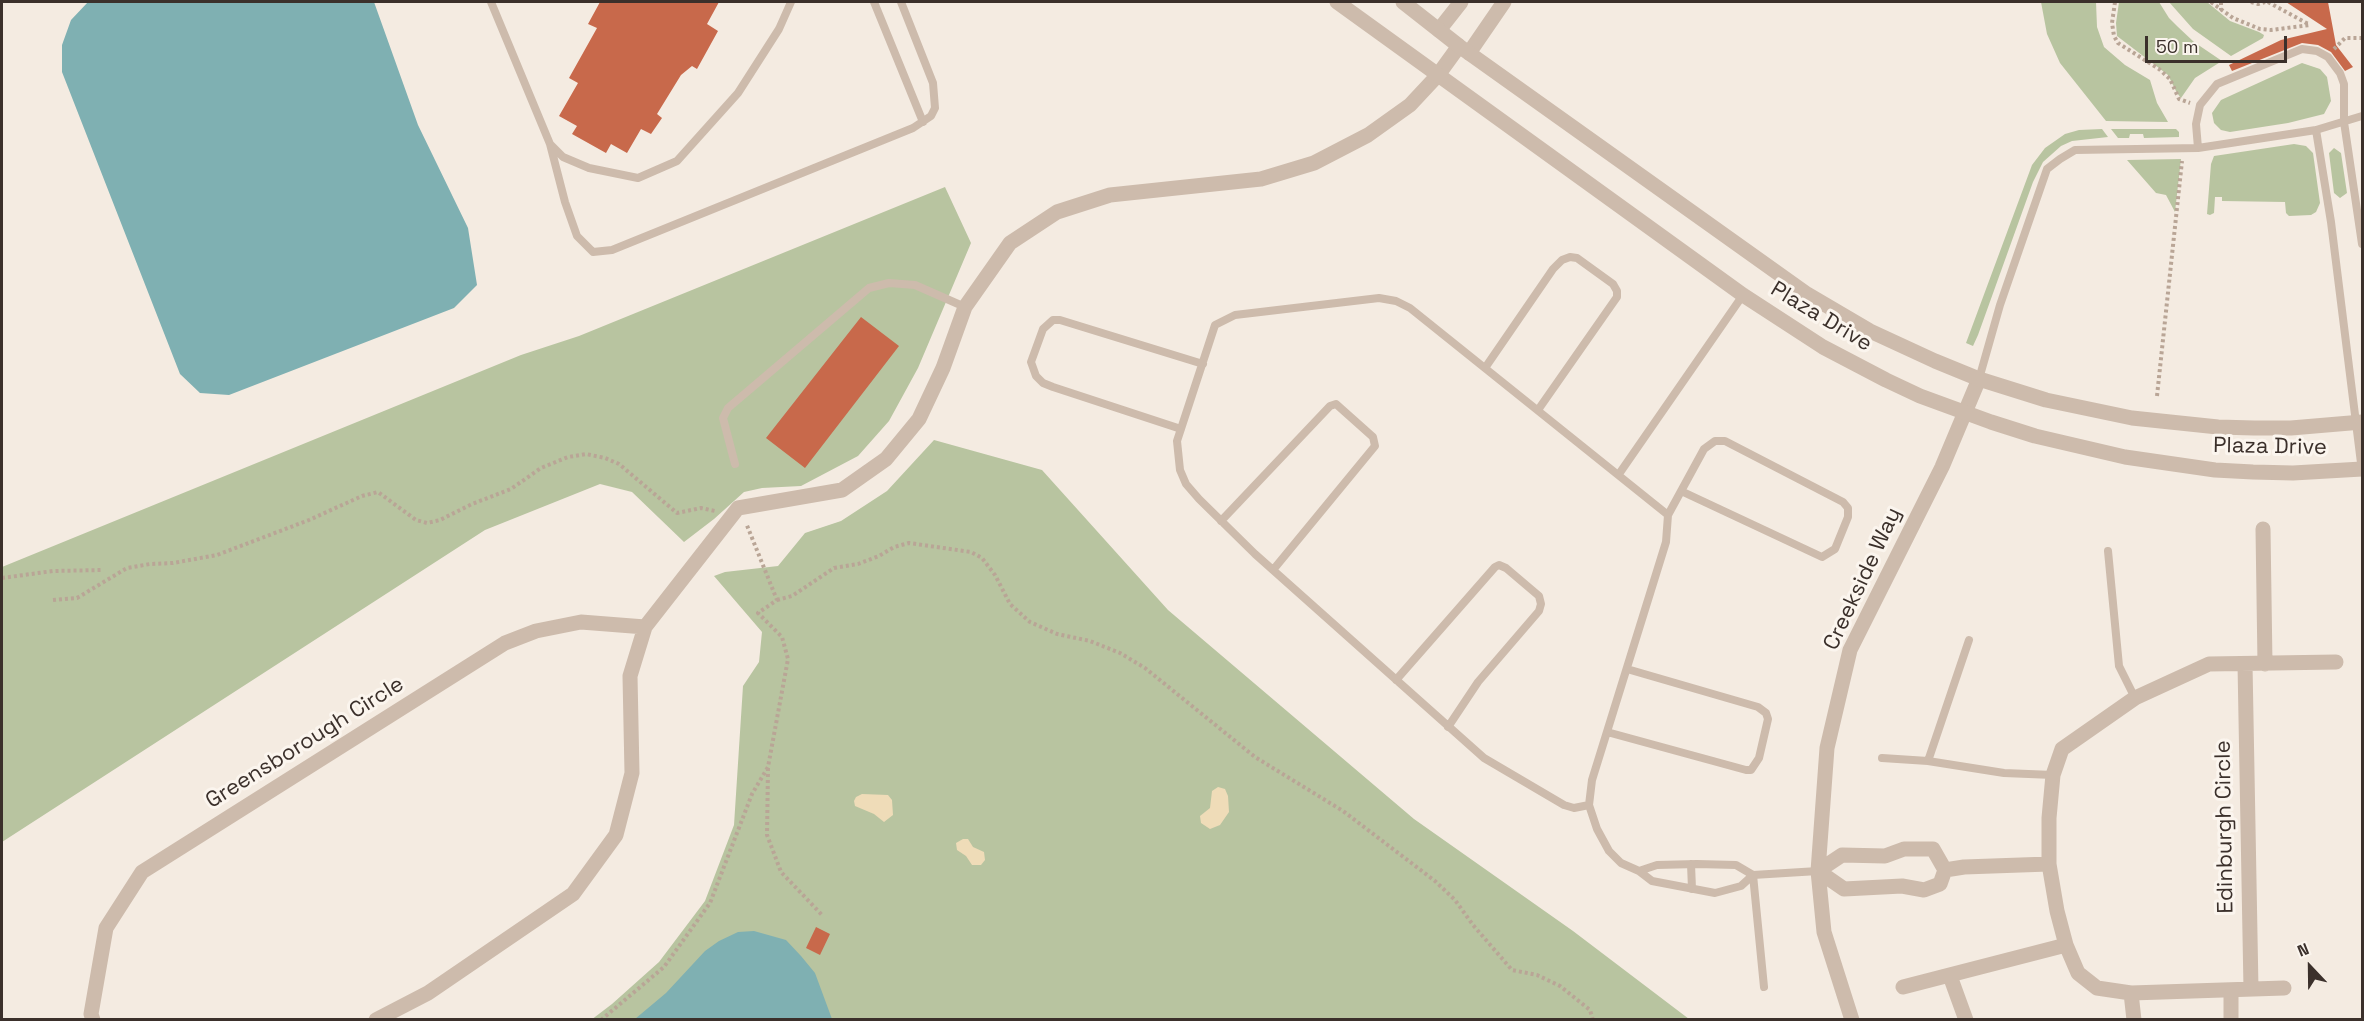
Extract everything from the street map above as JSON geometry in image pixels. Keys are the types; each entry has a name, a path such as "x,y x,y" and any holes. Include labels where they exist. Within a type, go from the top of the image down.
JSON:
{"street":[{"name":"Plaza Drive","path":"1337,2 1743,295 1852,364 1920,396 2035,436 2078,447 2172,465 2215,470 2293,473 2362,470"},
{"name":"Plaza Drive","path":"1403,2 1464,49 1808,294 1881,336 1979,379 2086,410 2178,424 2273,428 2360,422"},
{"path":"1439,30 1461,2"},
{"path":"376,1020 428,993 573,894 616,834 632,773 630,676 645,627 738,508 842,490 886,459 919,419 943,368 965,307 1010,243 1058,212 1110,195 1261,179 1314,163 1341,151 1410,105 1464,49 1504,2"},
{"name":"Creekside Way","path":"1852,1020 1824,932 1818,871 1827,748 1850,650 1942,467 1979,379"},
{"path":"2263,528 2265,664"},
{"name":"Greensborough Circle","path":"93,1020 91,1014 106,928 142,872 505,643 536,631 580,622 645,627"},
{"path":"2284,988 2131,993 2097,988 2078,973 2066,945 2057,911 2049,864 2049,818 2053,775 2062,749 2135,698 2209,664 2336,662"},
{"name":"Edinburgh Circle","path":"2245,664 2251,989"},
{"path":"1904,849 1933,849 1945,870 1940,884 1924,890 1902,886 1844,889 1818,871 1842,855 1885,856 1904,849"},
{"path":"1945,870 1964,867 2049,864"},
{"path":"1903,987 2066,945"},
{"path":"1950,976 1966,1020"},
{"path":"2231,990 2231,1020"},
{"path":"2131,993 2134,1020"}],"lane":[{"path":"491,2 550,144 565,202 577,236 593,252 612,250 922,122 931,116 935,108 933,83 901,2"},
{"path":"550,144 562,157 590,168 638,178 677,161 738,93 779,29 791,2"},
{"path":"874,2 922,122"},
{"path":"2198,148 2196,124 2200,106 2217,84 2302,49 2317,51 2328,57 2340,73 2344,84 2344,122 2362,244"},
{"path":"1979,379 2000,305 2048,169 2075,150 2198,148 2316,130 2362,116"},
{"path":"2316,130 2360,422 2362,470"},
{"path":"1485,368 1553,269 1562,260 1570,257 1577,258 1613,284 1617,297 1538,410"},
{"path":"735,464 723,418 728,408 868,288 889,283 915,285 965,307"},
{"path":"1618,474 1743,295"},
{"path":"1589,805 1574,808 1564,805 1484,758 1448,727 1221,521 1186,484 1180,470 1177,441 1215,326 1235,315 1379,298 1396,301 1410,308 1668,515"},
{"path":"1181,429 1043,383 1036,376 1032,362 1043,328 1053,320 1060,320 1203,364"},
{"path":"1221,521 1330,406 1336,404 1373,436 1375,446 1273,570"},
{"path":"1681,491 1822,557 1834,549 1848,517 1848,508 1843,502 1725,441 1715,441 1704,448 1668,515 1666,542 1593,780 1589,805 1609,851 1621,862 1652,881 1715,893 1741,886 1753,874"},
{"path":"2108,551 2120,666 2135,698"},
{"path":"1396,680 1495,567 1499,565 1506,568 1539,596 1541,604 1539,611 1478,682 1448,727"},
{"path":"1928,761 1969,640"},
{"path":"1607,732 1746,770 1751,770 1760,758 1768,719 1766,713 1758,707 1627,669"},
{"path":"1882,758 1928,761 2004,772 2053,775"},
{"path":"1639,871 1657,865 1691,864 1737,865 1753,874 1818,871"},
{"path":"1691,864 1692,889"},
{"path":"1753,874 1764,987"}],"path":[{"path":"2115,2 2112,23 2114,36 2118,43 2166,75 2179,99 2200,106"},
{"path":"2211,2 2221,11 2248,25 2260,28 2271,30 2310,25 2266,2 2258,4 2251,2"},
{"path":"2221,2 2221,11"},
{"path":"2328,57 2341,39 2362,38"},
{"path":"2157,396 2177,224 2183,148"},
{"path":"777,600 792,596 834,568 858,564 879,556 894,546 909,543 970,552 982,558 995,575 1010,604 1030,622 1057,634 1090,641 1120,653 1145,668 1255,757 1343,811 1435,881 1455,900 1473,925 1512,970 1537,975 1560,986 1590,1010 1593,1020"},
{"path":"2,578 31,573 100,570"},
{"path":"768,767 766,835 782,872 823,916"}],"green space":[{"path":"2041,2 2096,2 2097,27 2104,47 2125,65 2150,80 2157,103 2168,122 2106,121 2060,63 2047,34"},
{"path":"2119,2 2159,2 2169,18 2194,42 2222,61 2195,78 2181,98 2168,75 2117,36"},
{"path":"2169,2 2207,2 2230,21 2259,32 2264,35 2263,38 2231,56 2193,29"},
{"path":"2302,63 2320,69 2327,77 2331,101 2324,114 2288,123 2230,132 2221,130 2214,123 2212,113 2221,100"},
{"path":"2102,129 2108,137 2072,141 2061,146 2043,162 2033,182 1978,335 1973,346 1966,343 2032,165 2045,148 2065,134 2079,130"},
{"path":"2111,129 2176,129 2179,137 2144,138 2143,134 2130,134 2129,138 2118,138"},
{"path":"2294,144 2306,146 2313,153 2320,203 2316,212 2311,215 2289,216 2286,213 2285,202 2222,201 2222,197 2215,197 2214,213 2207,214 2211,164 2214,156"},
{"path":"2334,148 2341,153 2347,193 2340,198 2334,193 2329,153"},
{"path":"2181,159 2175,212 2166,195 2156,193 2127,160"},
{"path":"945,187 971,243 918,368 889,421 858,456 801,486 762,488 744,492 684,542 632,492 600,484 485,530 2,842 2,567 521,355 579,336"},
{"path":"934,440 1042,470 1168,610 1414,819 1573,931 1689,1019 591,1020 659,962 705,901 734,825 743,686 759,662 762,632 714,576 725,572 778,566 805,533 841,521 887,491"}],"sand":[{"path":"1218,787 1225,789 1229,812 1220,825 1210,829 1201,823 1200,816 1210,808 1212,791"},
{"path":"862,794 888,795 892,800 893,815 884,822 874,814 855,806 856,797"},
{"path":"968,839 973,847 984,852 985,860 981,865 972,865 966,856 957,850 956,843"}],"water":[{"path":"88,2 374,2 418,125 468,228 477,285 454,308 229,395 200,393 180,374 62,72 62,45 71,20"},
{"path":"754,931 786,940 801,956 815,973 832,1019 635,1019 666,993 705,951 738,932"}],"building":[{"path":"600,2 719,2 707,24 718,31 697,69 692,66 681,75 657,114 662,118 651,134 641,129 627,153 611,144 606,153 572,134 577,126 559,116 578,83 569,78 597,28 588,24"},
{"path":"2286,2 2328,2 2336,45 2353,67 2345,71 2331,52 2318,45 2302,43 2232,71 2229,65 2281,40 2327,29"},
{"path":"861,317 899,346 805,468 766,438"},
{"path":"816,927 830,934 820,955 806,948"}]}
